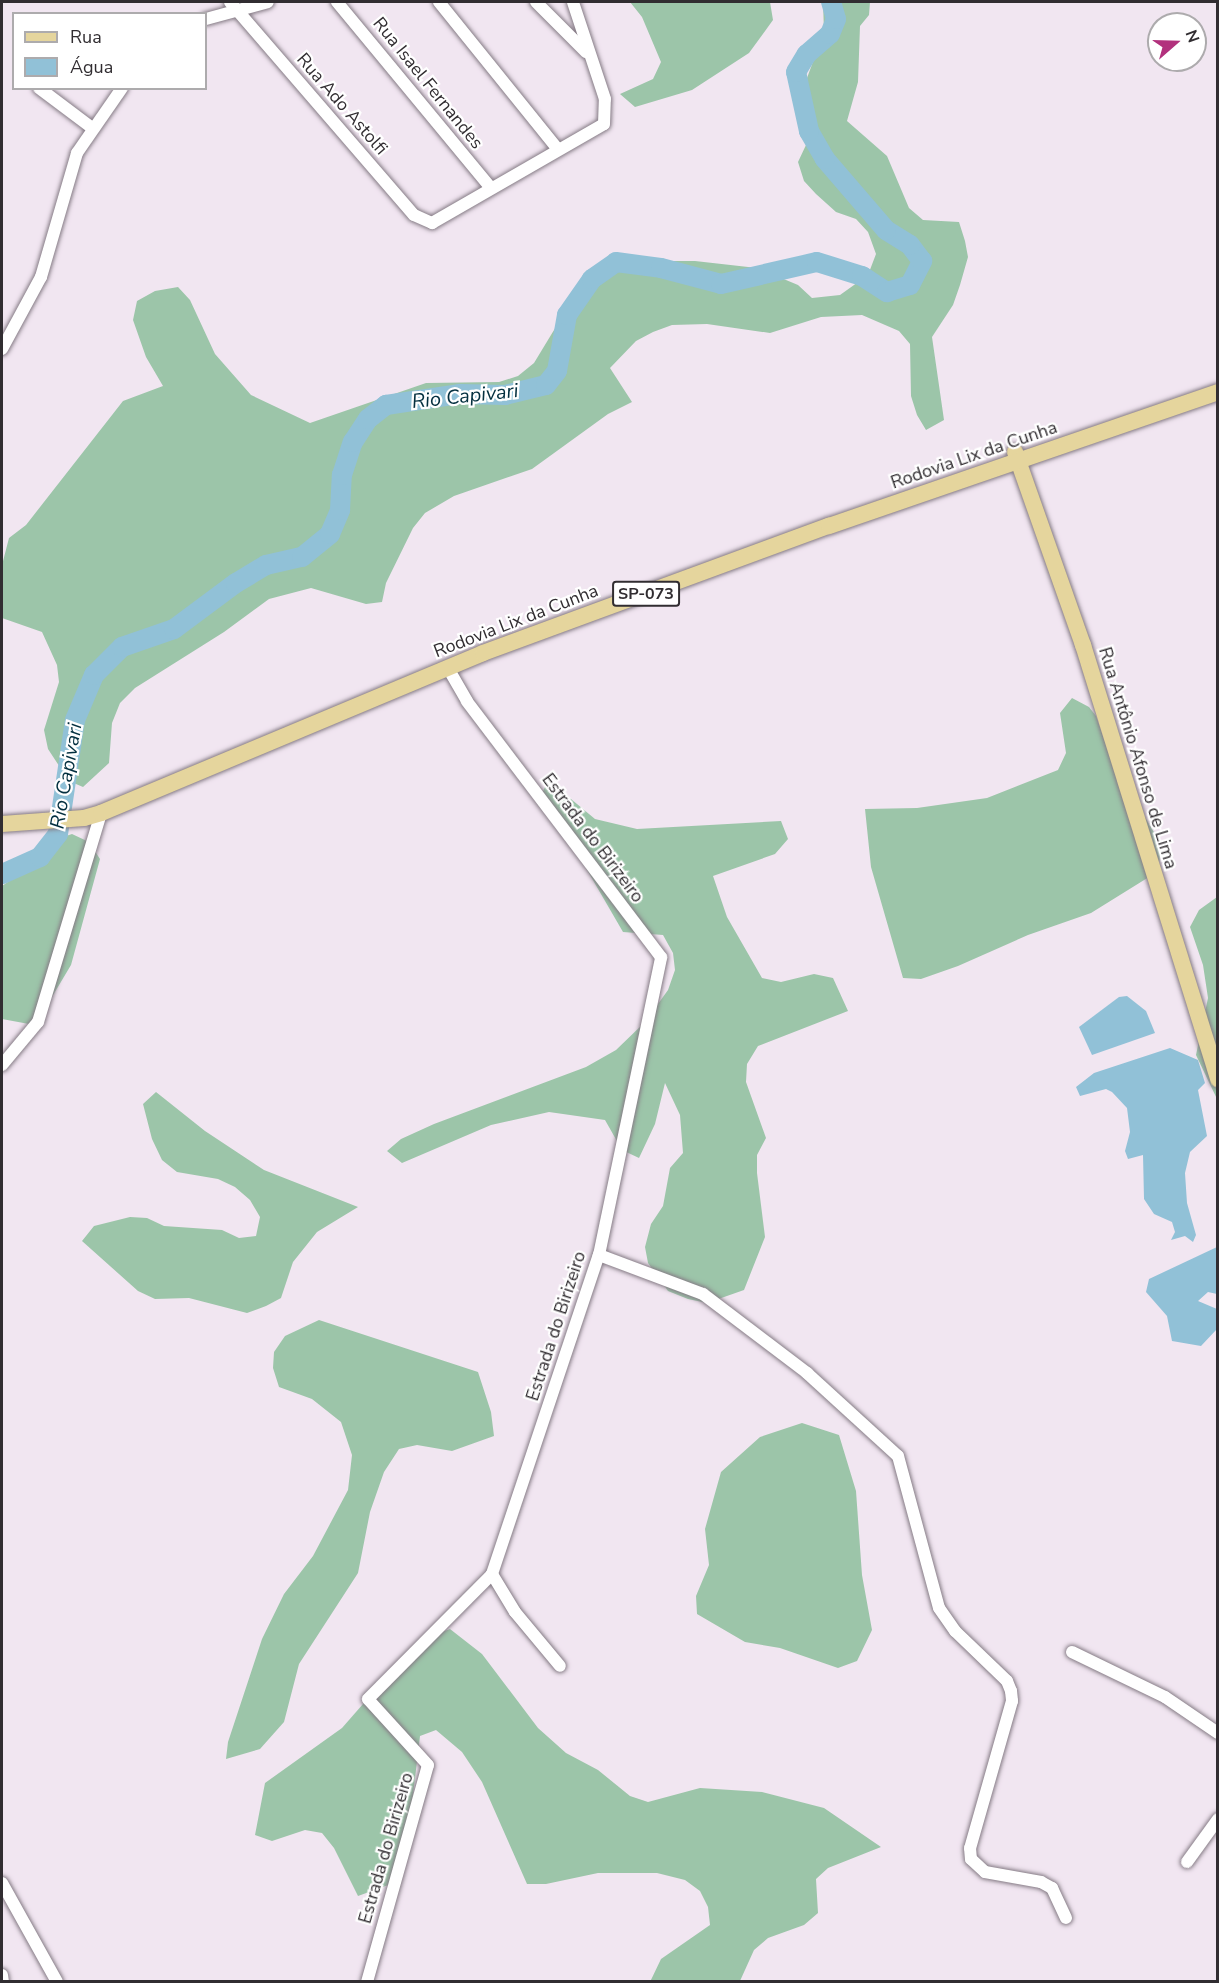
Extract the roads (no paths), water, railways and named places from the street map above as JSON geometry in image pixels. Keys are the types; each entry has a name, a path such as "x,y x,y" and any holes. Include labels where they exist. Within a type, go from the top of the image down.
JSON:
{"main road":[{"name":"Rodovia Lix da Cunha","path":"1047,451 1218,392"},
{"path":"1039,447 1047,451 1027,489 1008,476 983,473 993,460 1016,456 1039,447"},
{"name":"Rua Antônio Afonso de Lima","path":"1016,456 1083,645 1218,1079"},
{"name":"Rodovia Lix da Cunha","path":"2,824 84,818 101,813 447,667 829,526 983,473"}],"street":[{"path":"207,19 234,7 268,2"},
{"name":"Rua Isael Fernandes","path":"337,2 490,187"},
{"path":"440,2 557,148"},
{"path":"536,2 587,54"},
{"path":"490,187 557,148 598,130 604,124 607,109 587,54 573,2"},
{"name":"Rua Ado Astolfi","path":"234,7 414,215 432,223 490,187"},
{"path":"42,90 92,128"},
{"path":"2,349 41,277 77,153 92,128 120,90"},
{"name":"Estrada do Birizeiro","path":"367,1982 428,1765 368,1699 492,1574 599,1255 661,957 467,701 447,667"},
{"path":"2,1065 38,1022 101,813"},
{"path":"599,1255 702,1294 807,1374 898,1456 939,1608 955,1631 1007,1681 1011,1691 1012,1701 970,1848 971,1859 985,1872 1041,1882 1052,1888 1066,1918"},
{"path":"492,1574 515,1612 560,1666"},
{"path":"1072,1652 1165,1697 1218,1733"},
{"path":"1186,1862 1218,1820"},
{"path":"2,1883 57,1982"},
{"path":"2,1975 3,1982"}],"water":[{"path":"1127,996 1146,1011 1155,1033 1092,1055 1079,1027 1119,997"},
{"path":"1170,1048 1198,1060 1205,1083 1198,1090 1207,1136 1190,1152 1185,1173 1187,1203 1196,1235 1193,1242 1185,1236 1171,1240 1175,1232 1172,1222 1154,1214 1144,1199 1143,1155 1128,1159 1125,1151 1130,1132 1127,1108 1112,1092 1106,1089 1080,1096 1076,1087 1094,1073"},
{"path":"1217,1247 1217,1294 1208,1292 1198,1301 1217,1309 1217,1329 1201,1346 1172,1341 1167,1316 1146,1292 1149,1279"}],"waterway":[{"name":"Rio Capivari","path":"2,874 40,857 58,834 75,720 94,675 122,647 174,629 236,583 266,565 302,557 330,534 340,510 342,475 353,442 368,419 386,405 460,394 505,395 546,385 557,371 567,315 592,279 616,262 661,268 721,284 817,262 862,276 887,292 910,285 922,261 910,245 886,230 825,159 809,131 796,72 807,54 830,34 836,19 831,2"}]}
